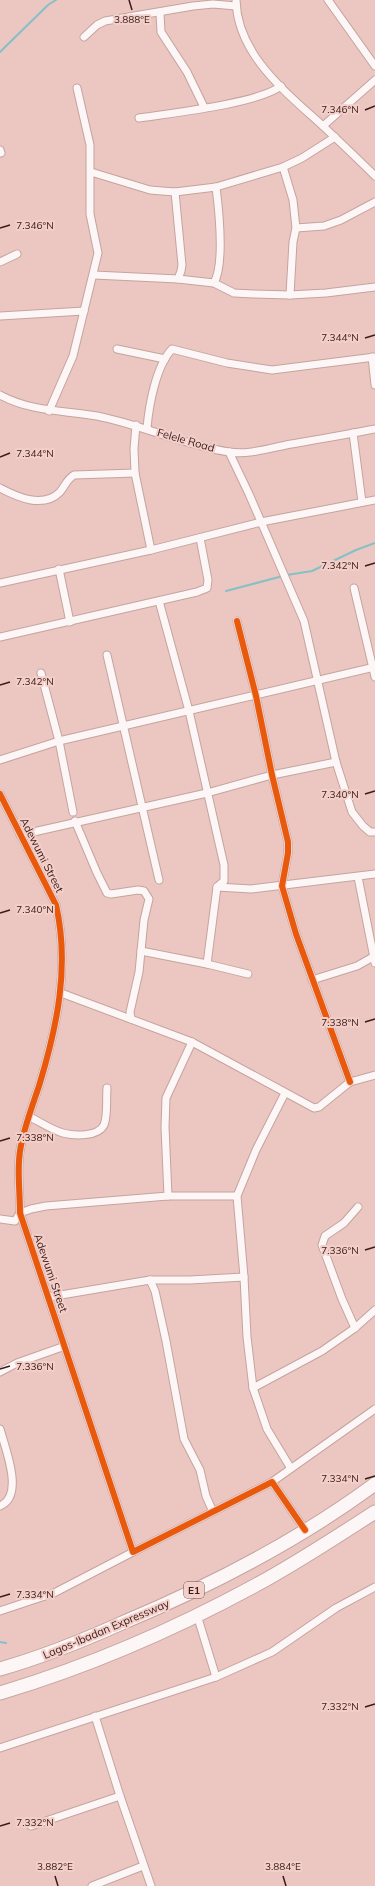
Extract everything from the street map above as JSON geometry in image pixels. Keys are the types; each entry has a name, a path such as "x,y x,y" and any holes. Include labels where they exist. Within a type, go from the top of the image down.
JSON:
{"highway":[{"name":"Lagos-Ibadan Expressway","path":"0,1669 70,1645 162,1606 237,1569 305,1530 375,1484"},
{"name":"Lagos-Ibadan Expressway","path":"0,1693 69,1670 197,1615 257,1585 375,1512"}],"street":[{"path":"328,0 373,58 375,66"},
{"path":"84,37 97,24 105,21 160,13 182,8 236,3 244,37 252,52 281,86 375,176"},
{"path":"160,13 161,32 187,72 204,107"},
{"path":"323,126 375,80"},
{"path":"139,118 253,97 271,92 281,86"},
{"path":"48,411 73,356 94,275 98,253 90,214 90,145 77,88"},
{"path":"91,172 150,190 175,192 216,187 283,167 302,158 335,137"},
{"path":"283,167 293,200 296,228 293,242 290,295"},
{"path":"214,284 218,272 220,231 216,187"},
{"path":"175,192 182,265 178,279"},
{"path":"296,228 324,226 341,220 375,202"},
{"path":"0,262 17,254"},
{"path":"94,275 178,279 214,284 234,293 290,295 360,290 375,287"},
{"path":"0,316 84,311"},
{"path":"117,349 165,359"},
{"path":"147,428 153,393 165,359 172,349 178,349 228,363 272,370 373,357 375,385"},
{"name":"Felele Road","path":"0,395 25,406 48,411 96,416 136,425 172,437 229,452 251,452 375,429"},
{"path":"136,425 134,449 138,492 151,550"},
{"path":"353,433 362,502"},
{"path":"229,452 304,621 336,762 352,812 363,826 370,832 375,832"},
{"path":"0,488 24,498 38,500 51,497 59,492 69,478 74,475 136,473"},
{"path":"0,583 151,550 261,522 375,500"},
{"path":"0,637 198,592 207,588 208,580 200,538"},
{"path":"59,569 70,622"},
{"path":"354,588 374,667 375,677"},
{"path":"159,601 189,711 224,866 224,881 217,887 207,964"},
{"path":"237,621 256,696 272,775 288,842 288,853 283,872 282,886 312,980 350,1082"},
{"path":"107,655 159,880"},
{"path":"0,760 59,741 319,682 374,667"},
{"path":"41,672 59,741 73,812"},
{"path":"20,835 75,821 143,808 207,793 272,775 336,762"},
{"name":"Adewumi Street","path":"0,794 56,904 60,923 63,964 61,993 44,1070 22,1141 19,1160 20,1213 133,1552"},
{"path":"75,821 96,873 107,893 111,894 138,890 144,891 149,899 144,920 140,972 130,1012 131,1018"},
{"path":"217,887 251,889 375,874"},
{"path":"312,980 374,960 358,877"},
{"path":"141,951 248,974"},
{"path":"61,993 192,1042 314,1108 319,1107 350,1082 375,1075"},
{"path":"168,1196 165,1127 166,1098 180,1072 192,1042"},
{"path":"30,1117 62,1133 82,1134 97,1132 105,1121 107,1088"},
{"path":"286,1093 256,1150 237,1196 244,1277 247,1337 253,1388 267,1429 290,1467"},
{"path":"0,1219 15,1221 20,1213 46,1206 168,1196 237,1196"},
{"path":"355,1328 342,1300 322,1245 325,1236 344,1223 358,1207"},
{"path":"49,1297 150,1280 190,1280 244,1277"},
{"path":"150,1280 155,1291 166,1341 184,1439 200,1470 206,1496 213,1512"},
{"path":"253,1388 322,1351 355,1328 375,1310"},
{"path":"0,1372 65,1346"},
{"path":"0,1611 54,1593 272,1482 290,1467 375,1409"},
{"path":"0,1429 12,1473 10,1499 0,1506"},
{"path":"272,1482 305,1530"},
{"path":"0,1748 216,1677 272,1652 336,1608 375,1587"},
{"path":"197,1615 216,1677"},
{"path":"95,1716 120,1796 151,1886"},
{"path":"31,1826 120,1796"},
{"path":"92,1886 144,1866"}],"waterway":[{"path":"0,52 48,5 56,0"},
{"path":"287,575 312,571 356,550 375,543"},
{"path":"226,591 283,576"},
{"path":"0,1642 6,1643"}],"cycle path":[{"path":"237,621 256,696 272,775 288,842 288,853 282,886 296,934 350,1082"},
{"path":"0,794 56,905 62,951 62,974 56,1019 39,1086 20,1150 20,1213 133,1552 272,1482 305,1530"}]}
